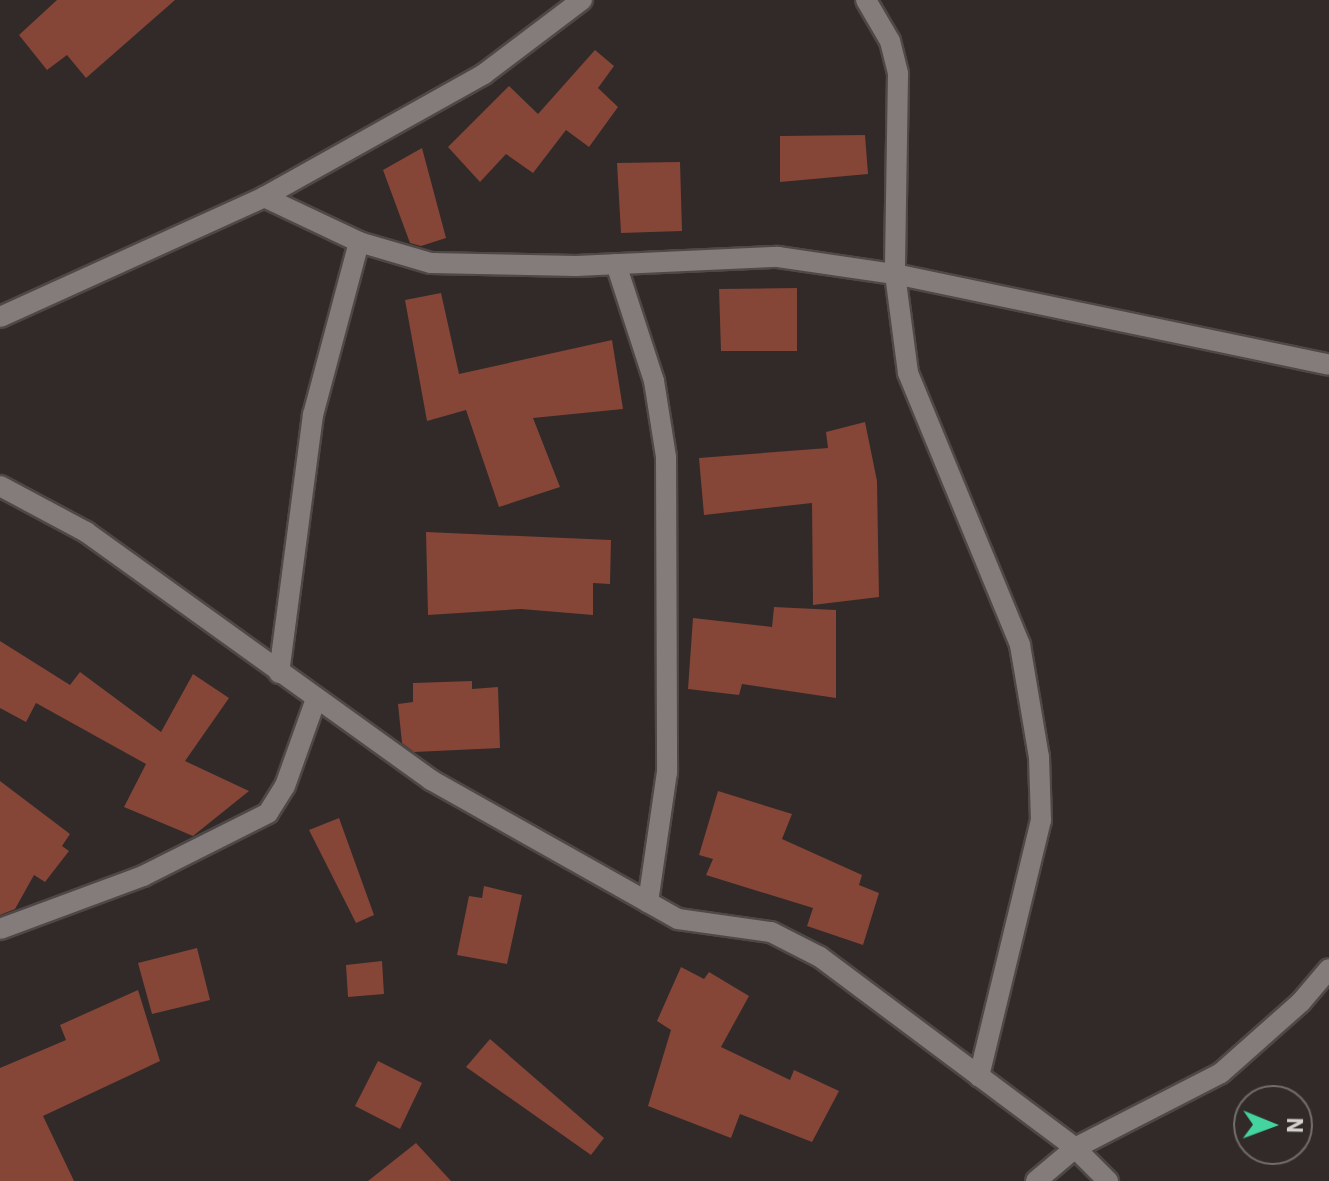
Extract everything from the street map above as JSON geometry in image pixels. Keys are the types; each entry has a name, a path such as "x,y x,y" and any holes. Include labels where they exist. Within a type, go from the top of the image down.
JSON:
{"street":[{"path":"0,317 264,197 484,74 582,0"},
{"path":"866,0 890,41 898,74 895,274 908,373 1020,645 1039,757 1041,820 979,1077"},
{"path":"264,197 359,242 431,263 616,264 778,257 895,274 1329,365"},
{"path":"279,673 313,415 359,242"},
{"path":"616,264 654,381 666,457 667,772 648,903"},
{"path":"0,486 86,532 431,780 678,919 771,932 820,957 1075,1148 1108,1181"},
{"path":"0,929 143,876 268,813 285,786 316,699"},
{"path":"1036,1181 1075,1148 1221,1073 1301,1002 1329,969"}],"building":[{"path":"57,0 175,0 86,78 67,55 47,70 19,35"},
{"path":"595,50 614,66 598,88 618,107 589,147 566,130 533,173 506,154 480,182 448,147 509,86 538,114"},
{"path":"865,135 868,174 780,182 780,136"},
{"path":"422,148 446,238 421,246 410,243 383,170"},
{"path":"680,162 682,231 621,233 617,163"},
{"path":"797,288 797,351 721,351 719,289"},
{"path":"441,293 459,374 612,340 623,409 533,418 560,487 499,507 466,410 427,421 405,300"},
{"path":"865,422 877,481 879,597 813,605 812,503 704,515 699,458 828,448 826,432"},
{"path":"426,532 611,540 610,584 593,583 593,615 521,609 428,615"},
{"path":"774,607 836,610 836,698 742,684 739,695 688,689 693,618 772,627"},
{"path":"0,641 70,685 80,672 161,732 193,674 229,698 185,761 249,791 193,836 124,807 146,764 36,703 26,722 0,708"},
{"path":"472,681 472,689 498,687 500,748 414,752 402,743 398,704 413,702 413,683"},
{"path":"0,781 70,834 62,846 69,851 45,882 34,875 15,909 0,915"},
{"path":"718,791 792,814 782,839 862,875 859,885 879,893 863,945 807,926 813,908 706,875 713,859 699,855"},
{"path":"339,818 374,915 356,923 309,830"},
{"path":"484,886 522,895 507,964 457,955 469,896 482,898"},
{"path":"197,948 210,1000 152,1014 138,963"},
{"path":"382,961 384,994 348,997 346,965"},
{"path":"681,967 704,979 709,972 749,996 721,1047 790,1080 794,1070 839,1091 812,1142 740,1114 731,1138 648,1106 671,1030 657,1021"},
{"path":"138,990 160,1061 43,1116 74,1181 0,1181 0,1068 66,1040 60,1025"},
{"path":"490,1039 604,1138 591,1155 466,1067"},
{"path":"378,1061 422,1083 400,1129 355,1106"},
{"path":"416,1143 451,1181 368,1181"}]}
